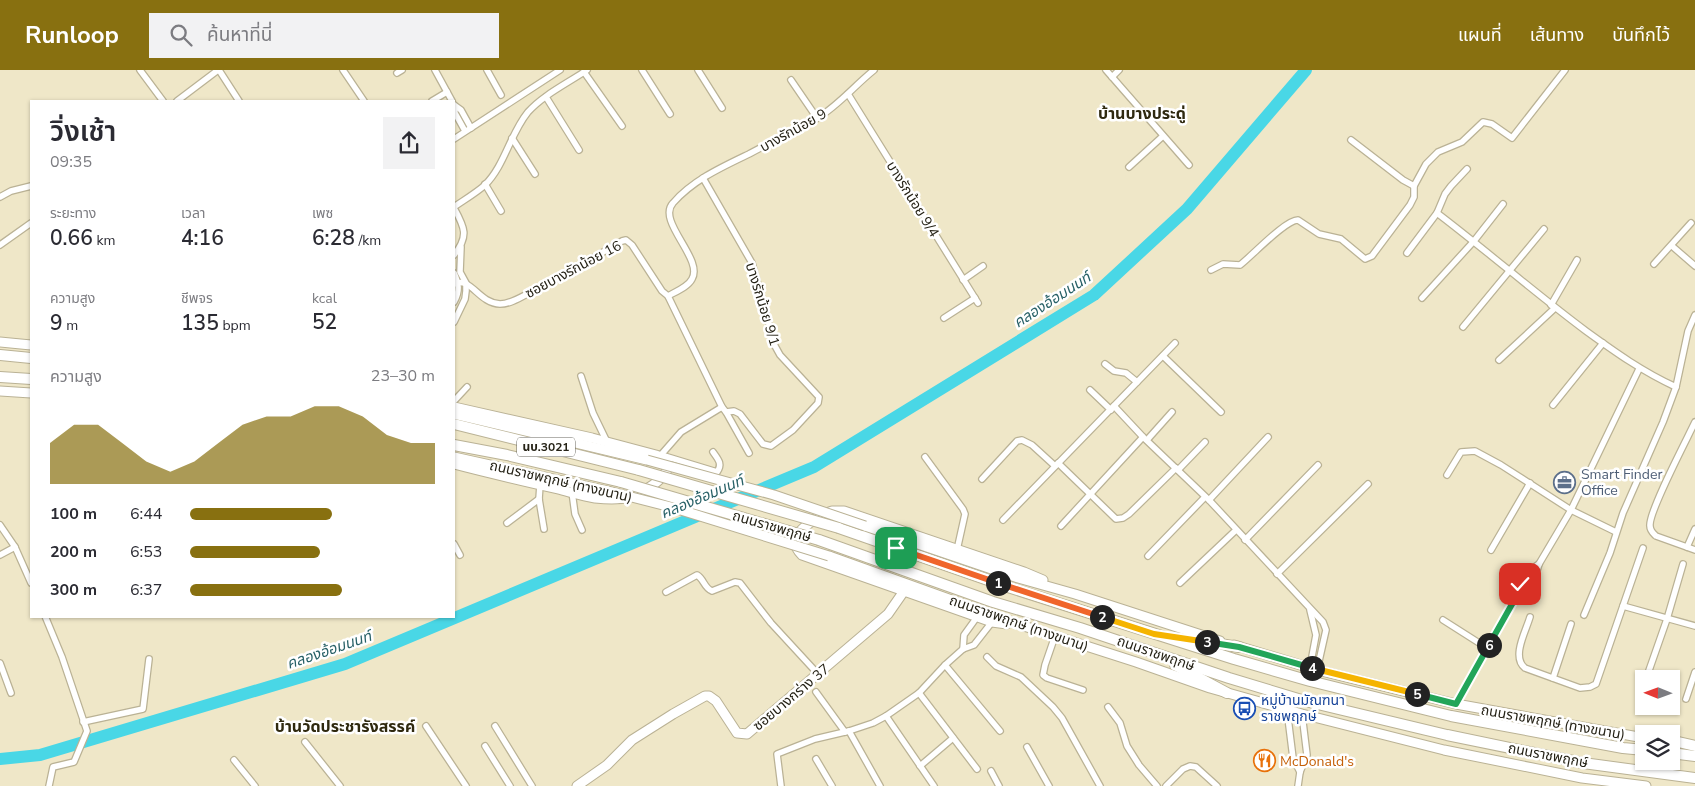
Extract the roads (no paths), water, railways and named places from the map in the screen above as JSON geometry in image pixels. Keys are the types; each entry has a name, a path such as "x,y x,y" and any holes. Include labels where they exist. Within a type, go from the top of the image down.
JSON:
{"main road":[{"path":"0,342 30,345"},
{"path":"0,355 30,358"},
{"path":"0,377 30,379"},
{"path":"0,391 30,393"},
{"path":"455,407 592,438 661,456 667,463 666,472 656,484 639,494 622,498 595,498 455,464"},
{"name":"ถนนราชพฤกษ์ (ทางขนาน)","path":"455,414 648,460 774,495 1018,578 1313,669 1456,704 1635,736"},
{"name":"ถนนราชพฤกษ์","path":"455,424 639,470 838,528 1011,588 1310,681 1451,716 1635,749"},
{"name":"ถนนราชพฤกษ์","path":"455,445 507,455 622,482 819,540 993,602 1080,628 1304,701 1447,735 1583,763 1695,778"},
{"name":"ถนนราชพฤกษ์ (ทางขนาน)","path":"455,457 671,507 829,556 1027,627 1287,710 1444,750 1582,778 1646,786"},
{"path":"1027,627 992,622 802,555 797,550 796,538 807,526 821,516 835,511 844,511 1024,572 1074,594"},
{"name":"ซอยบางกร่าง 37","path":"577,786 607,765 632,740 705,696 709,696 716,701 737,733 747,734 888,614 904,592"},
{"path":"1154,634 1239,647"},
{"path":"1149,651 1227,692"},
{"path":"1680,742 1695,744"},
{"path":"1680,755 1695,756"},
{"path":"1582,778 1610,786"}],"street":[{"path":"140,70 162,100"},
{"path":"178,100 218,70 238,100"},
{"path":"343,70 363,100"},
{"path":"435,70 451,100"},
{"path":"486,70 502,95"},
{"path":"455,138 560,70"},
{"path":"642,70 670,114"},
{"path":"698,70 722,108"},
{"name":"บางรักน้อย 9","path":"704,178 712,172 817,118 835,106 874,70"},
{"path":"1106,70 1189,165"},
{"path":"1112,77 1119,70"},
{"path":"1211,270 1223,264 1240,266 1283,226 1294,220 1298,220 1319,234 1342,239 1365,259 1369,258 1376,252 1410,205 1414,197 1414,186 1426,164 1438,152 1462,142 1482,122 1492,124 1512,138 1565,70"},
{"path":"455,207 485,184 500,163 528,111 586,71 622,126"},
{"path":"791,80 817,118"},
{"path":"434,100 447,92"},
{"name":"บางรักน้อย 9/4","path":"848,94 976,301 944,318"},
{"path":"546,97 578,150"},
{"path":"455,106 461,110 468,129"},
{"path":"1130,166 1163,136"},
{"path":"512,138 535,174"},
{"path":"1351,140 1414,186"},
{"path":"1406,254 1437,213 1445,194 1467,169"},
{"path":"704,178 681,193 670,205 672,222 694,265 694,275 688,284 668,296 722,406 749,453"},
{"name":"บางรักน้อย 9/1","path":"704,178 752,263 775,346 780,355 819,397 818,403 793,430 771,446 763,444 740,414 734,411 726,412"},
{"path":"485,184 501,211"},
{"path":"0,197 11,191 30,186"},
{"path":"1422,298 1474,241 1503,204"},
{"path":"455,210 464,228 464,240 455,254"},
{"path":"1437,213 1474,241 1508,271 1602,343 1639,369 1676,387"},
{"path":"1654,264 1691,223"},
{"path":"0,245 30,224"},
{"path":"1463,327 1544,230"},
{"name":"ซอยบางรักน้อย 16","path":"466,283 485,300 500,304 510,302 567,274 626,240 632,244 662,291 668,296"},
{"path":"1672,246 1695,266"},
{"path":"455,320 465,299 466,283 460,272 461,247"},
{"path":"1499,360 1553,306 1577,260"},
{"path":"963,280 983,266"},
{"path":"455,300 459,290 456,283 466,283"},
{"path":"1584,615 1610,553 1623,512 1676,387 1688,331 1695,315"},
{"path":"1003,520 1175,342"},
{"path":"1553,405 1602,343"},
{"path":"1162,356 1221,412"},
{"path":"1105,364 1114,371 1126,373 1137,382"},
{"path":"1456,704 1520,590 1527,587 1536,574 1538,564 1571,510 1639,369"},
{"path":"581,376 593,413 607,442"},
{"path":"455,400 466,387"},
{"path":"1090,390 1177,469 1323,622 1326,630 1313,669"},
{"path":"713,452 720,461 717,472 661,456 681,432 722,406"},
{"path":"1061,526 1172,412"},
{"path":"1695,422 1655,508 1650,526 1656,536 1695,550"},
{"path":"1148,556 1268,437"},
{"path":"982,479 1017,441 1022,440 1032,445 1091,494 1116,519 1123,518 1205,442"},
{"path":"1447,476 1461,452 1475,451 1501,465 1571,510 1616,532"},
{"path":"925,457 966,514 957,550"},
{"path":"1245,540 1318,466"},
{"path":"1491,550 1530,483"},
{"path":"1277,574 1368,484"},
{"path":"540,485 539,499 544,529"},
{"path":"572,492 575,514 582,530"},
{"path":"507,523 539,499"},
{"path":"0,525 15,547 30,582"},
{"path":"1687,547 1695,529"},
{"path":"1180,583 1236,531"},
{"path":"455,546 460,555"},
{"path":"0,555 15,547"},
{"path":"1530,617 1520,649 1520,664 1525,668 1580,688 1596,684 1643,548"},
{"path":"1649,670 1667,619 1682,564"},
{"path":"666,592 697,575 709,590 712,591 735,582 740,583 771,623 818,674"},
{"path":"1623,606 1695,626"},
{"path":"1309,608 1316,634 1313,669"},
{"path":"963,649 964,635 977,617"},
{"path":"46,618 62,657 86,731 74,762 53,767 49,786"},
{"path":"1444,620 1487,648"},
{"path":"780,786 777,754 815,739 847,732 873,723 886,716 919,693 963,649 974,645 992,622"},
{"path":"1553,678 1571,624"},
{"path":"1055,636 1043,675 1083,690"},
{"path":"987,657 996,666 1021,677 1053,707 1062,718 1100,786"},
{"path":"83,722 143,709 149,659"},
{"path":"0,664 11,693"},
{"path":"945,665 1000,731"},
{"path":"1686,700 1695,672"},
{"path":"816,692 847,732 880,786"},
{"path":"919,693 977,769"},
{"path":"1108,707 1120,723 1127,746 1139,765 1157,786"},
{"path":"1287,710 1293,758 1300,772"},
{"path":"1298,786 1300,772 1307,755 1302,714"},
{"path":"886,716 934,786"},
{"path":"426,726 466,786"},
{"path":"495,726 532,786"},
{"path":"920,766 953,738"},
{"path":"305,742 340,786"},
{"path":"485,746 510,786"},
{"path":"1027,747 1049,786"},
{"path":"816,759 832,786"},
{"path":"234,760 256,786"},
{"path":"1166,786 1183,769 1190,766 1196,767 1217,786"},
{"path":"991,771 999,786"}],"waterway":[{"name":"คลองอ้อมนนท์","path":"455,618 814,467 1094,295 1187,209 1306,70"},
{"name":"คลองอ้อมนนท์","path":"0,759 40,755 345,664 455,618"}],"place":[{"name":"Smart Finder Office","path":"1565,482"},
{"name":"หมู่บ้านมัณฑนา ราชพฤกษ์","path":"1245,708"},
{"name":"McDonald's","path":"1264,761"}],"district":[{"name":"บ้านบางประดู่","path":"1142,113"},
{"name":"บ้านวัดประชารังสรรค์","path":"345,726"}]}
